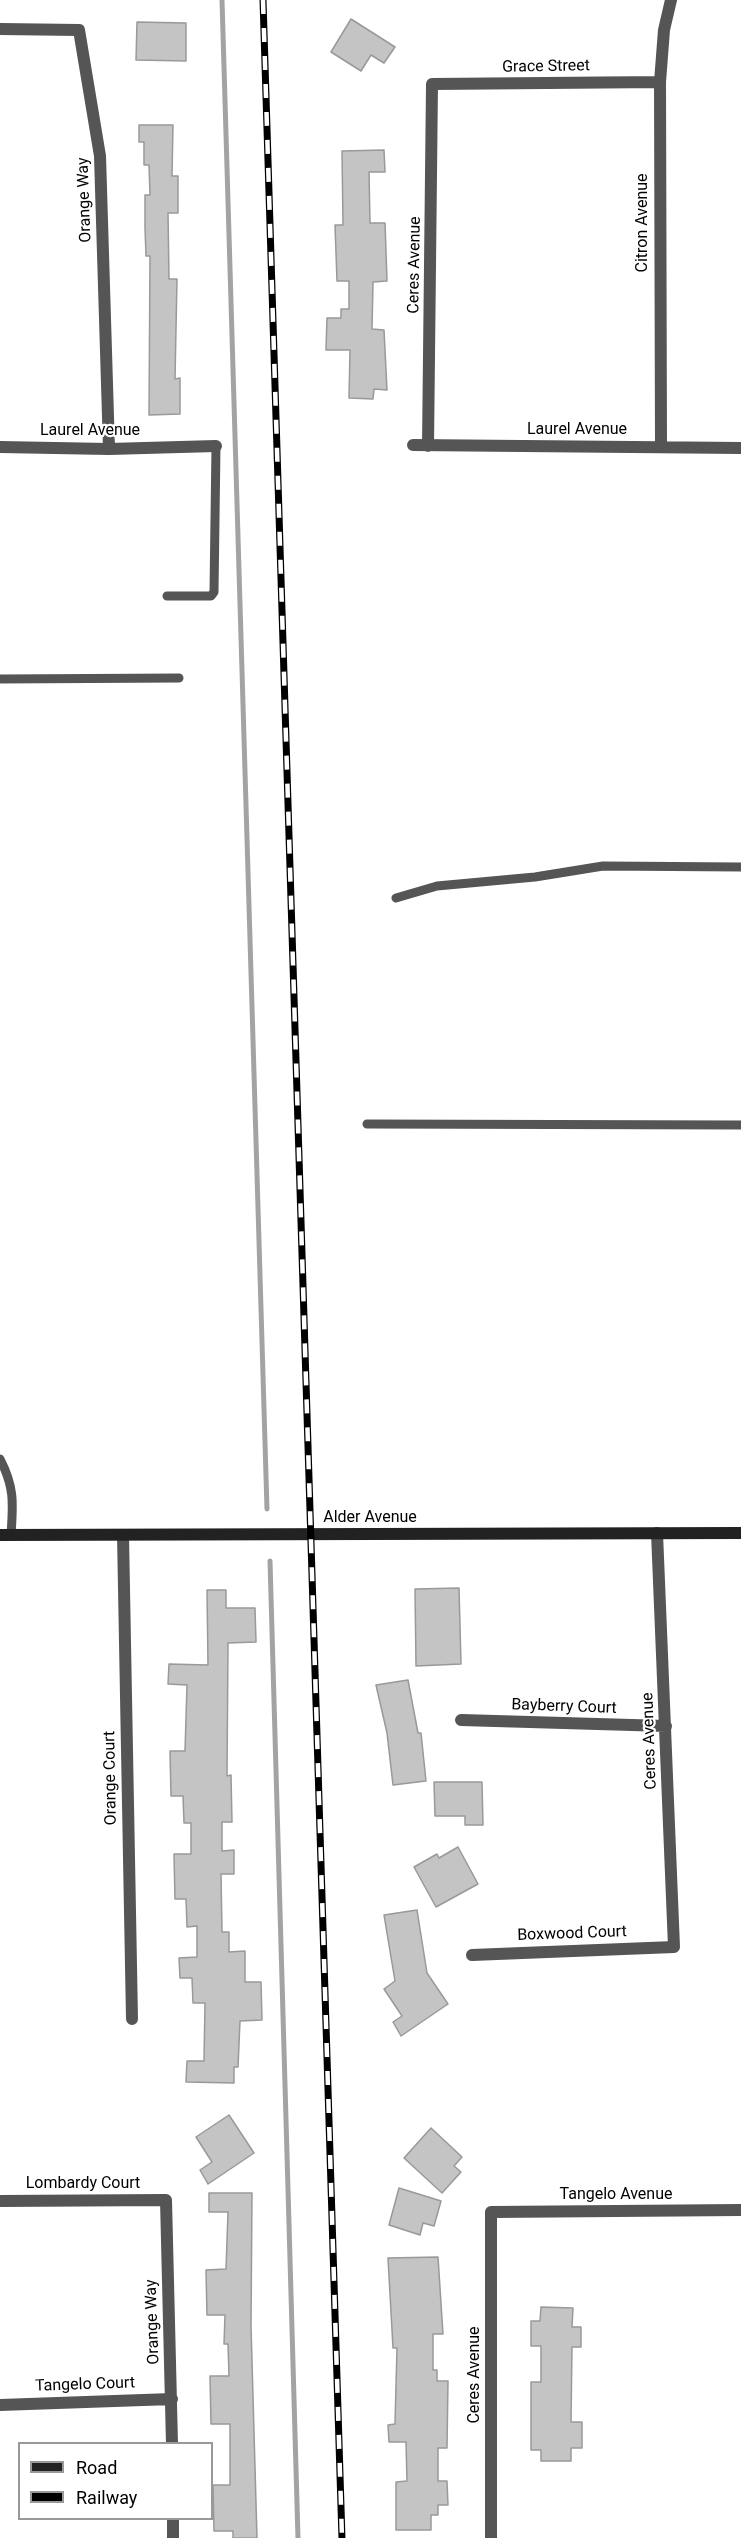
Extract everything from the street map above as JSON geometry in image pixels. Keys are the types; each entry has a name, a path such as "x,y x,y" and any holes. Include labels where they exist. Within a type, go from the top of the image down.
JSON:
{"main road":[{"name":"Alder Avenue","path":"5,1535 741,1533"}],"street":[{"name":"Citron Avenue","path":"661,447 660,82 664,30 671,0"},
{"name":"Orange Way","path":"0,29 79,30 100,156 109,449"},
{"name":"Grace Street","path":"432,84 660,82"},
{"name":"Ceres Avenue","path":"428,446 432,84"},
{"name":"Laurel Avenue","path":"413,445 741,448"},
{"name":"Laurel Avenue","path":"0,447 109,449 216,446"},
{"name":"Ceres Avenue","path":"657,1533 674,1947"},
{"name":"Orange Court","path":"123,1535 132,2019"},
{"name":"Bayberry Court","path":"461,1720 666,1726"},
{"name":"Boxwood Court","path":"472,1955 674,1947"},
{"name":"Orange Way","path":"166,2200 172,2442"},
{"name":"Lombardy Court","path":"0,2201 166,2200"},
{"name":"Tangelo Avenue","path":"491,2212 741,2210"},
{"name":"Ceres Avenue","path":"491,2212 491,2538"},
{"name":"Tangelo Court","path":"0,2405 172,2399"},
{"path":"173,2520 173,2538"}],"lane":[{"path":"167,596 211,596 214,592 216,446"},
{"path":"0,679 179,678"},
{"path":"396,898 437,886 535,877 603,867 741,867"},
{"path":"367,1124 741,1125"},
{"path":"0,1459 10,1479 13,1495 5,1535"}],"building":[{"path":"351,19 395,47 384,63 371,55 361,71 331,52"},
{"path":"137,22 186,23 186,61 136,60"},
{"path":"139,125 173,125 172,176 178,176 178,213 168,213 169,279 177,279 175,379 180,378 180,414 149,415 150,256 146,256 145,195 150,195 149,165 144,165 144,142 139,142"},
{"path":"384,150 385,172 369,172 370,223 385,223 387,281 373,282 372,329 384,330 387,390 374,389 373,399 349,398 350,350 326,350 327,318 341,318 341,309 349,309 349,281 337,281 335,225 343,225 342,151"},
{"path":"459,1588 461,1664 416,1666 415,1589"},
{"path":"207,1590 226,1590 226,1608 255,1608 256,1642 228,1643 227,1776 231,1775 232,1822 222,1822 222,1851 234,1850 234,1874 221,1874 222,1932 229,1932 229,1952 245,1951 245,1982 261,1982 262,2020 240,2021 238,2067 234,2067 234,2083 186,2082 187,2061 204,2061 205,2003 193,2003 192,1978 180,1978 179,1958 197,1957 197,1926 187,1927 186,1899 175,1899 174,1854 191,1854 191,1823 184,1823 183,1796 171,1796 170,1751 185,1751 187,1685 168,1684 169,1664 208,1665"},
{"path":"408,1680 418,1733 421,1733 426,1781 393,1785 387,1733 376,1685"},
{"path":"434,1782 482,1782 483,1825 465,1825 465,1816 435,1816"},
{"path":"458,1847 478,1884 436,1907 414,1867 437,1854 439,1858"},
{"path":"417,1910 427,1973 448,2004 401,2036 393,2022 402,2016 384,1989 395,1981 384,1915"},
{"path":"229,2115 254,2153 208,2184 200,2170 212,2162 196,2137"},
{"path":"431,2128 462,2157 454,2166 461,2172 442,2193 404,2158"},
{"path":"399,2188 441,2201 434,2226 423,2223 420,2235 389,2225"},
{"path":"209,2193 252,2193 251,2326 257,2538 233,2538 233,2531 214,2531 213,2485 230,2485 230,2424 211,2424 210,2376 229,2376 228,2344 224,2344 225,2315 207,2315 206,2270 226,2269 228,2212 209,2212"},
{"path":"438,2257 443,2334 433,2334 433,2370 437,2370 437,2381 448,2381 447,2448 438,2448 438,2481 447,2481 448,2505 438,2505 438,2515 431,2515 431,2530 396,2530 396,2482 407,2481 406,2442 389,2442 388,2425 395,2424 397,2348 393,2348 388,2258"},
{"path":"541,2307 573,2308 572,2327 581,2327 581,2347 572,2347 571,2422 582,2422 582,2448 571,2448 571,2461 541,2461 541,2450 531,2450 531,2382 541,2382 541,2346 531,2346 531,2321 540,2321"}],"waterway":[{"path":"222,0 267,1509"},
{"path":"270,1561 298,2538"}],"railway":[{"path":"263,0 342,2538"}]}
